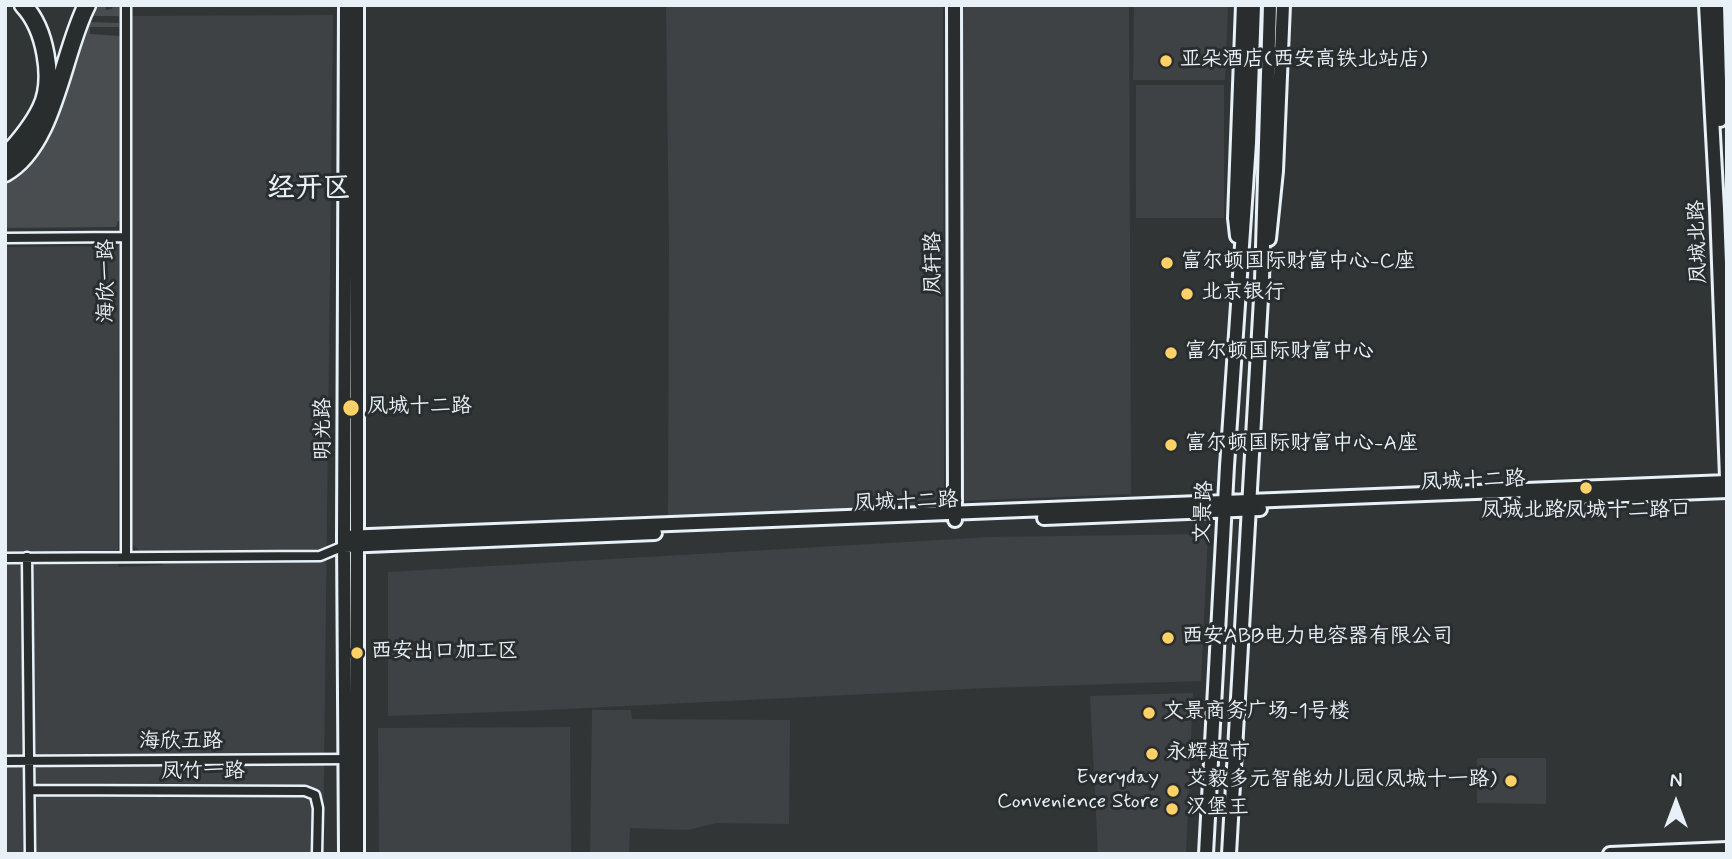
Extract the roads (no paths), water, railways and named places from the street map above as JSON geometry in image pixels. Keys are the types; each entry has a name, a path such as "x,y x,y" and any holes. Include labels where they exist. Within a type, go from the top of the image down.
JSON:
{"highway":[{"path":"5,157 27,132 42,105 47,76 45,52 39,30 23,5"},
{"path":"5,173 30,149 44,124 87,5"}],"main road":[{"name":"明光路","path":"346,5 351,760 346,854"},
{"name":"明光路","path":"350,541 357,5"},
{"name":"凤轩路","path":"954,5 955,516"},
{"path":"1241,267 1235,218 1243,5"},
{"name":"文景路","path":"1206,854 1249,143 1254,5"},
{"name":"文景路","path":"1229,854 1262,281 1270,5"},
{"path":"1262,281 1274,194 1283,5"},
{"name":"凤城北路","path":"1706,5 1720,156 1727,306"},
{"name":"凤城北路","path":"1717,5 1727,480"},
{"name":"凤城十二路","path":"350,541 1248,506 1727,480"},
{"name":"凤城十二路","path":"1248,506 1727,491"},
{"name":"明光路","path":"351,760 357,854"},
{"path":"1610,854 1727,849"}],"street":[{"name":"海欣一路","path":"126,5 126,556"},
{"path":"5,238 125,237"},
{"name":"凤城十二路","path":"5,558 320,556 350,541"},
{"path":"27,557 30,854"},
{"name":"海欣五路","path":"5,761 351,760"},
{"name":"凤竹一路","path":"30,790 305,791 315,795 318,808 317,854"}],"place":[{"name":"亚朵酒店(西安高铁北站店)","path":"1166,61"},
{"name":"富尔顿国际财富中心-C座","path":"1167,263"},
{"name":"北京银行","path":"1187,294"},
{"name":"富尔顿国际财富中心","path":"1171,353"},
{"name":"凤城十二路","path":"351,408"},
{"name":"富尔顿国际财富中心-A座","path":"1171,445"},
{"name":"凤城北路凤城十二路口","path":"1586,488"},
{"name":"西安ABB电力电容器有限公司","path":"1168,638"},
{"name":"西安出口加工区","path":"357,653"},
{"name":"文景商务广场-1号楼","path":"1149,713"},
{"name":"永辉超市","path":"1152,754"},
{"name":"艾毅多元智能幼儿园(凤城十一路)","path":"1511,781"},
{"name":"Everyday Convenience Store","path":"1173,791"},
{"name":"汉堡王","path":"1172,809"}],"district":[{"name":"经开区","path":"309,190"}]}
